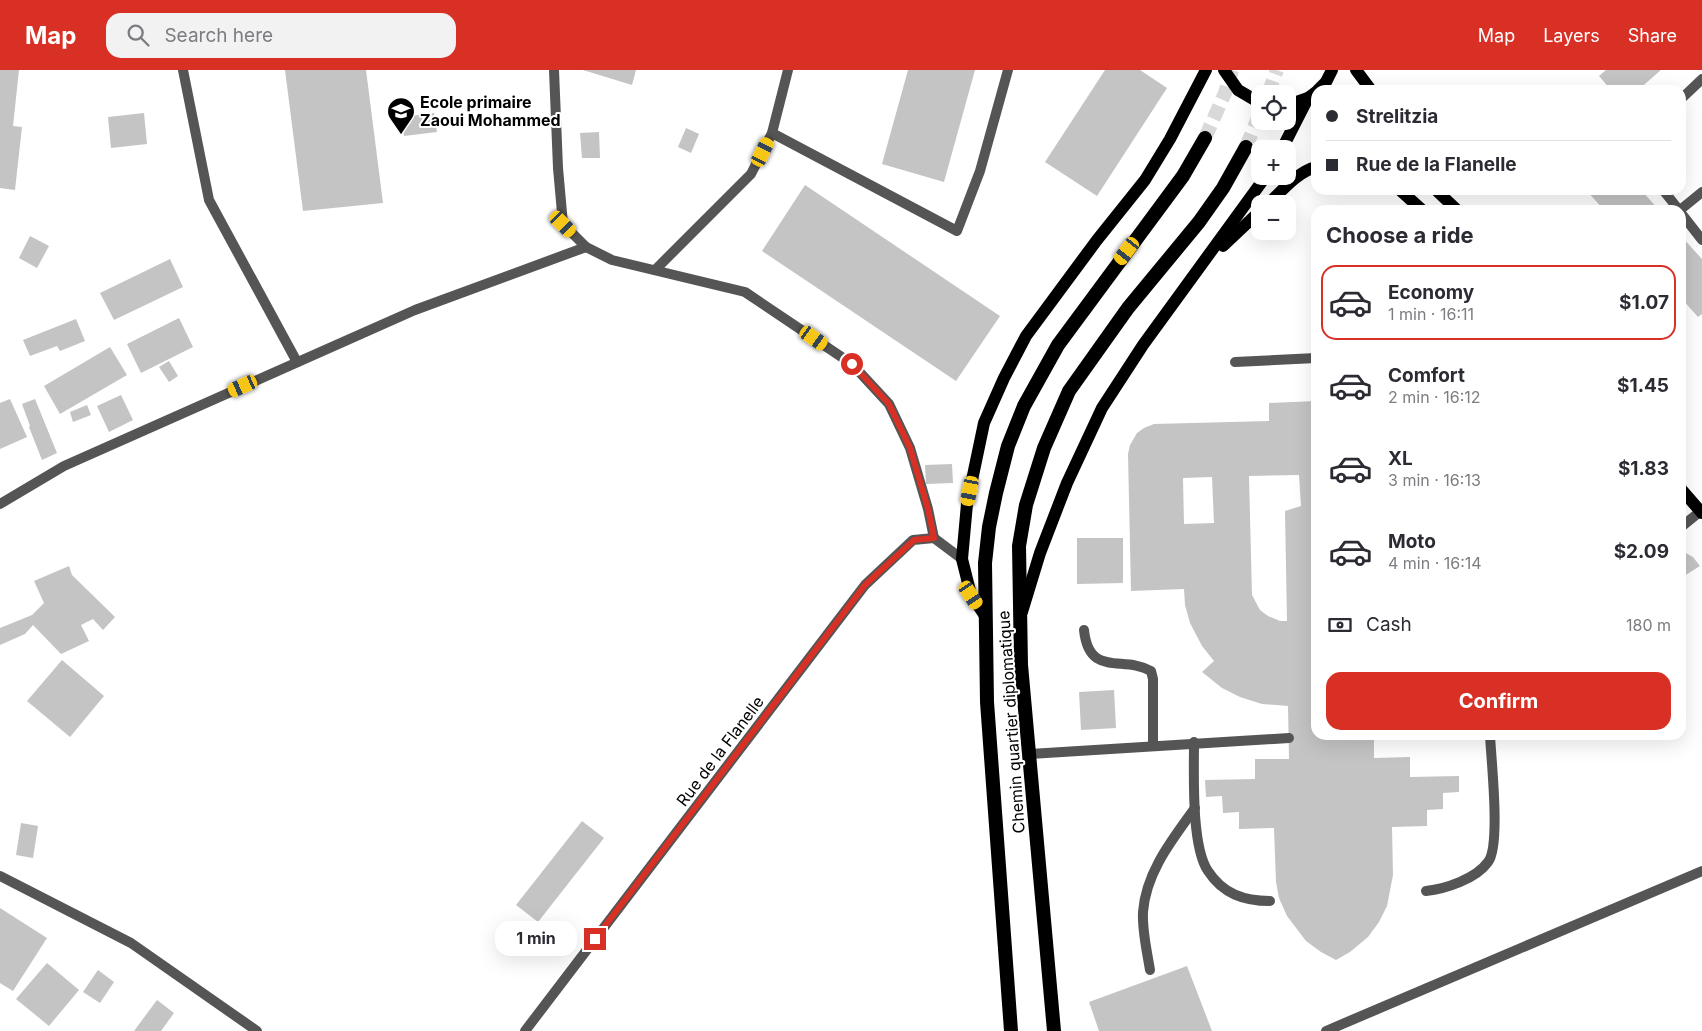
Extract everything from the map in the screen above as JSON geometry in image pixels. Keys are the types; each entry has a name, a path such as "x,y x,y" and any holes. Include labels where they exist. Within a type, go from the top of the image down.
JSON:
{"highway":[{"path":"1011,1031 987,702 985,563 989,527 996,493 1008,446 1024,406 1058,345 1183,176 1205,138"},
{"name":"Chemin quartier diplomatique","path":"1054,1031 1021,665 1019,546 1026,505 1044,448 1069,391 1128,308 1199,222 1223,188 1246,147"}],"main road":[{"path":"1187,105 1198,70"},
{"path":"986,617 971,595 962,559 967,504 984,423 1004,378 1026,336 1097,240 1145,180 1170,139 1206,70"},
{"path":"1224,70 1238,90 1251,98"},
{"path":"1323,85 1332,70"},
{"path":"1356,70 1367,85"},
{"path":"1296,102 1311,96"},
{"path":"1287,140 1311,100"},
{"path":"1278,195 1311,169"},
{"path":"1020,619 1043,544 1067,483 1102,408 1143,346 1259,185"},
{"path":"1406,195 1416,205"},
{"path":"1442,195 1452,205"},
{"path":"1199,268 1251,219"},
{"path":"1686,495 1701,512"}],"street":[{"path":"183,70 209,200 297,362"},
{"path":"554,70 558,168 563,224 586,247 612,260 745,292 852,364 889,404 910,448 928,509 934,538 962,559"},
{"path":"655,270 751,174 772,133 788,70"},
{"path":"772,133 957,230 980,171 1008,70"},
{"path":"1686,94 1702,79"},
{"path":"1686,206 1702,192"},
{"path":"1668,195 1675,205"},
{"path":"1686,219 1702,240"},
{"path":"0,504 64,466 415,310 586,247"},
{"path":"1235,362 1311,358"},
{"path":"1686,523 1701,512"},
{"name":"Rue de la Flanelle","path":"525,1031 865,585 914,540 934,538"},
{"path":"1084,630 1085,642 1097,658 1108,663 1143,667 1151,671 1153,680 1153,745"},
{"path":"1030,754 1194,742 1289,738"},
{"path":"1426,891 1455,884 1476,872 1488,862 1493,851 1490,740"},
{"path":"1194,742 1195,808 1201,854 1207,870 1229,892 1241,899 1270,901"},
{"path":"1150,970 1144,937 1143,913 1146,894 1154,870 1195,808"},
{"path":"1326,1031 1702,871"},
{"path":"0,876 131,942 258,1031"}],"building":[{"path":"0,70 19,70 13,126 22,127 15,190 0,188"},
{"path":"285,70 366,70 383,203 303,211"},
{"path":"583,70 636,70 632,85"},
{"path":"908,70 975,70 944,182 882,164"},
{"path":"1105,70 1140,70 1167,88 1097,196 1045,162"},
{"path":"1606,70 1661,70 1644,85 1607,85 1599,76"},
{"path":"144,113 147,144 111,148 108,117"},
{"path":"434,113 437,132 404,136 402,117"},
{"path":"686,128 699,134 691,153 678,147"},
{"path":"599,132 600,158 582,158 580,133"},
{"path":"805,185 1000,316 956,381 762,251"},
{"path":"1590,195 1646,195 1654,205 1600,205"},
{"path":"30,236 49,246 37,268 19,258"},
{"path":"1686,241 1702,259 1702,314 1698,317 1686,304"},
{"path":"170,259 183,287 114,320 100,293"},
{"path":"179,318 193,347 141,373 127,344"},
{"path":"76,319 85,341 60,351 57,346 30,356 23,340"},
{"path":"110,347 127,375 60,414 44,386"},
{"path":"169,361 178,376 169,382 159,367"},
{"path":"121,395 133,420 109,432 97,406"},
{"path":"10,399 27,437 0,449 0,403"},
{"path":"35,399 57,453 42,460 22,404"},
{"path":"1311,401 1311,740 1374,740 1374,758 1410,757 1410,777 1459,776 1459,792 1443,793 1443,809 1427,810 1427,826 1392,827 1393,875 1387,906 1379,922 1368,937 1350,952 1336,960 1306,941 1287,916 1279,898 1276,882 1274,828 1239,829 1239,812 1223,813 1222,796 1206,797 1205,780 1255,779 1255,759 1289,759 1288,706 1262,704 1240,697 1222,688 1202,672 1214,661 1202,646 1190,623 1185,605 1184,589 1131,591 1128,454 1130,445 1137,433 1154,424 1269,421 1269,403","holes":["1299,475 1301,506 1285,511 1287,621 1280,621 1260,610 1252,595 1249,476","1212,477 1214,523 1184,524 1183,478"]},
{"path":"87,405 91,415 73,422 70,412"},
{"path":"952,464 953,483 926,484 925,465"},
{"path":"1077,538 1123,538 1123,583 1077,584"},
{"path":"1686,553 1693,557 1700,566 1686,575"},
{"path":"69,566 72,575 115,617 103,630 93,619 81,625 89,641 61,654 33,625 25,634 0,645 0,628 32,615 44,603 34,581"},
{"path":"62,660 104,696 70,737 27,701"},
{"path":"1114,690 1116,728 1081,730 1079,692"},
{"path":"582,821 604,838 538,922 516,905"},
{"path":"21,823 38,826 33,858 16,855"},
{"path":"0,908 47,938 13,991 0,983"},
{"path":"47,963 79,990 49,1026 16,999"},
{"path":"1187,966 1212,1031 1099,1031 1089,1002"},
{"path":"98,970 114,982 100,1003 83,992"},
{"path":"157,1000 174,1013 161,1031 134,1031"}],"tunnel":[{"path":"1205,138 1225,93 1232,70"},
{"path":"1271,85 1277,70"},
{"path":"1246,147 1253,130"}],"place":[{"name":"Ecole primaire Zaoui Mohammed","path":"401,135"}],"route":[{"path":"595,939 865,585 914,540 934,538 928,509 910,448 889,404 852,364"}]}
